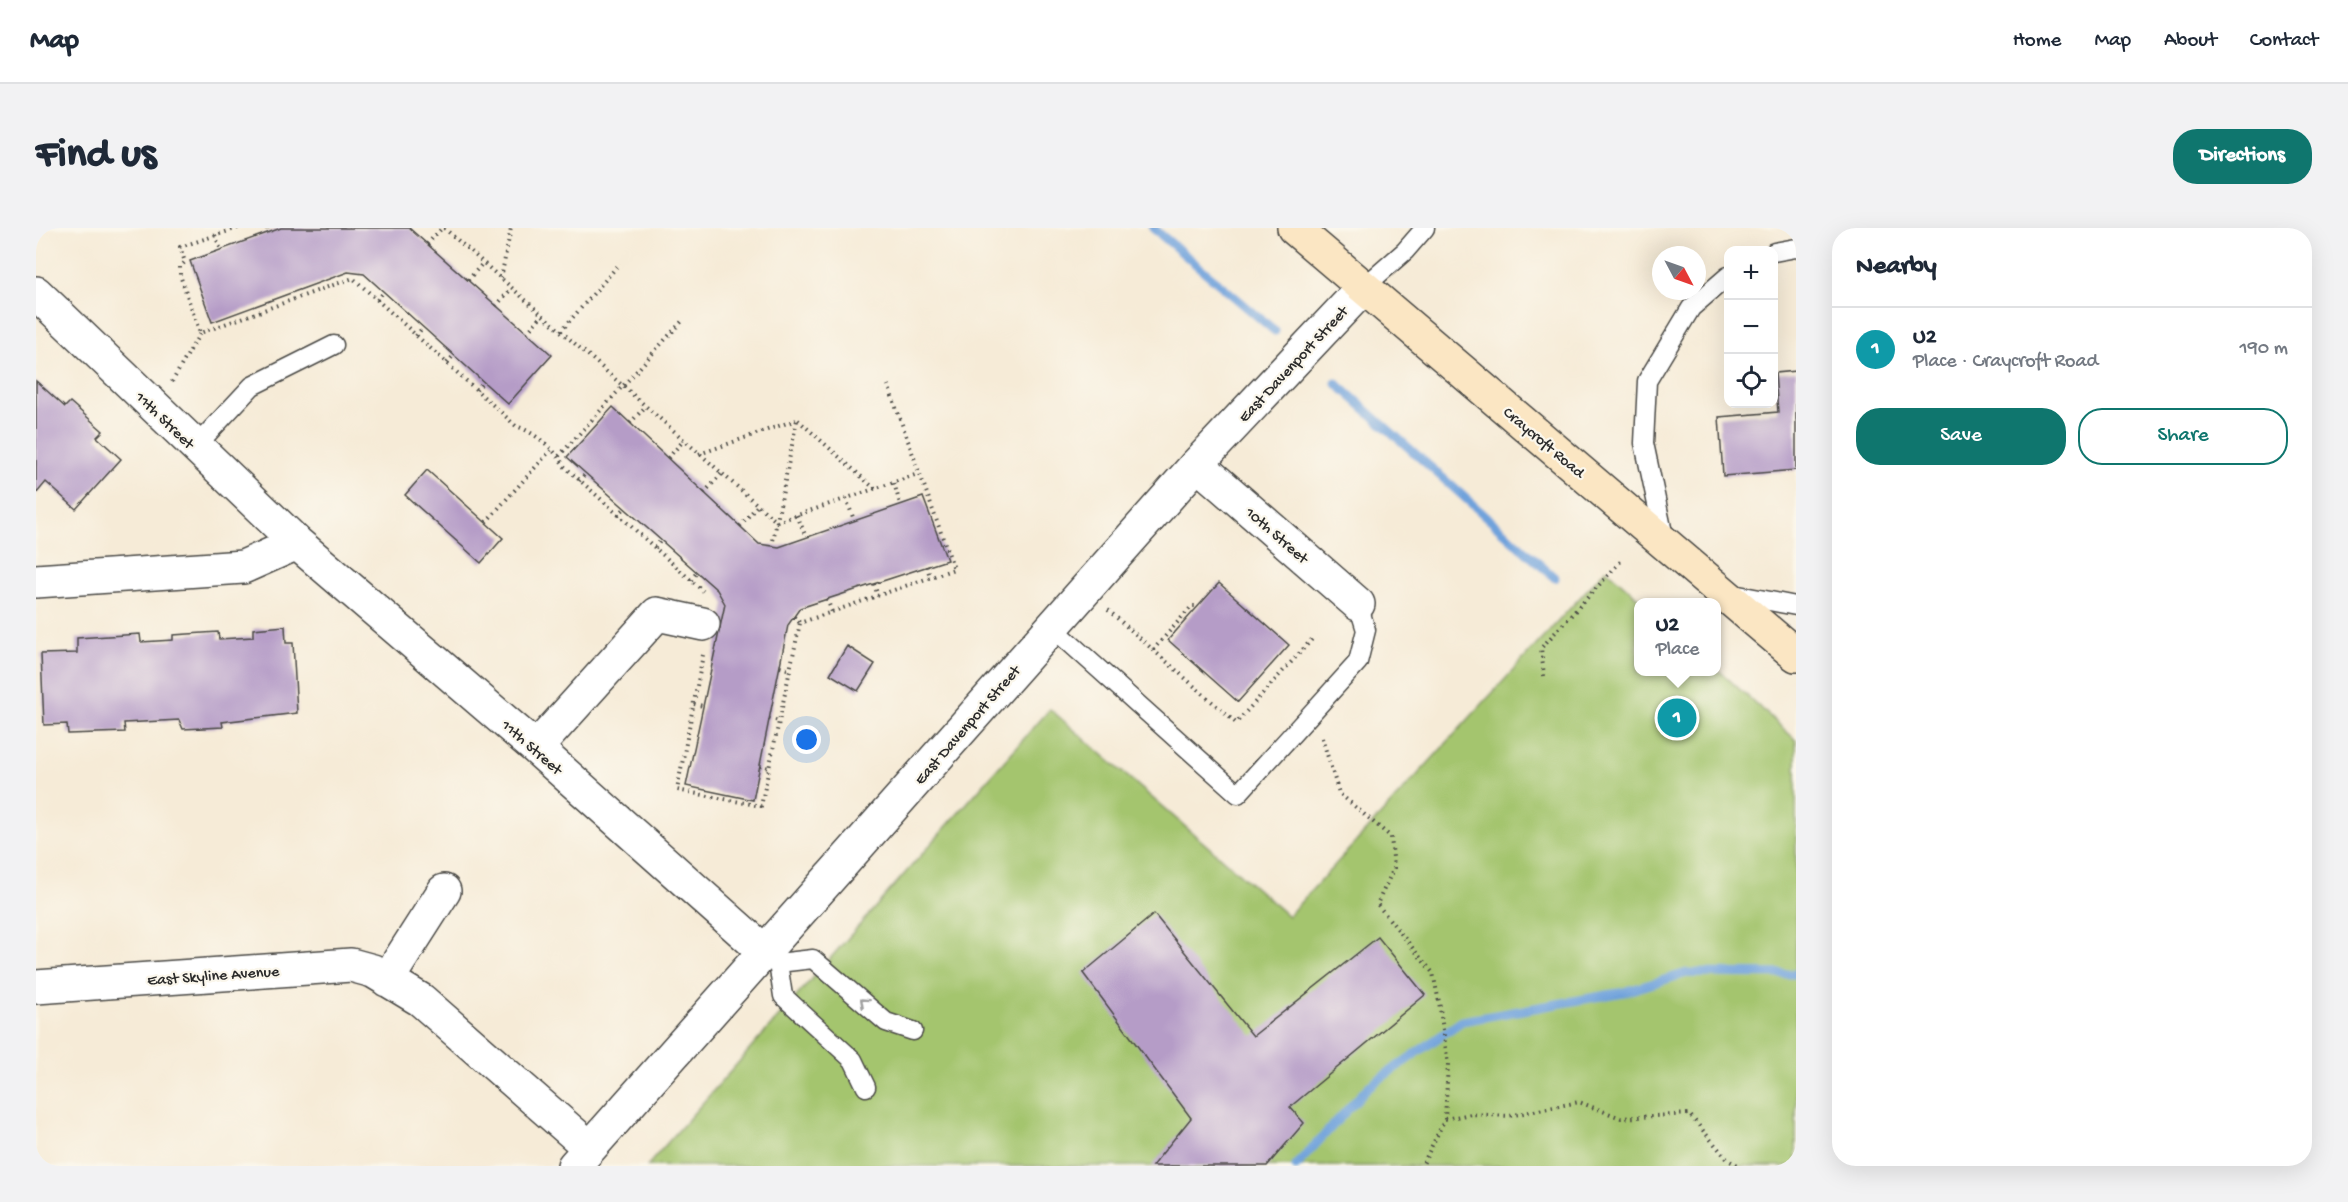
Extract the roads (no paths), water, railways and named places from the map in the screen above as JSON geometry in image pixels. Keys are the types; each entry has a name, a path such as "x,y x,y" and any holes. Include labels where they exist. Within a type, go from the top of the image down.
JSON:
{"street":[{"name":"Craycroft Road","path":"1294,228 1796,655"},
{"name":"East Davenport Street","path":"582,1157 772,958 1052,627 1197,464 1364,286"},
{"name":"11th Street","path":"36,293 297,543 536,748 772,958"},
{"name":"10th Street","path":"1197,464 1358,604"},
{"path":"36,581 243,567 297,543"},
{"path":"536,748 657,614 705,620"},
{"path":"387,980 444,891"},
{"name":"East Skyline Avenue","path":"36,987 351,965 374,971 421,1000 582,1157"}],"lane":[{"path":"1364,286 1405,251 1423,228"},
{"path":"1778,251 1796,248"},
{"path":"1665,544 1644,443 1647,381 1691,308 1724,279"},
{"path":"195,447 252,386 334,345"},
{"path":"1722,591 1796,606"},
{"path":"1052,627 1238,794 1358,662 1366,630 1358,604"},
{"path":"866,1087 853,1060 783,996 772,958 813,959 886,1022 913,1031"}],"waterway":[{"path":"1153,228 1275,331"},
{"path":"1336,383 1555,578"},
{"path":"1296,1166 1368,1087 1462,1021 1624,992 1687,973 1796,974"}],"place":[{"name":"U2","path":"1677,718"}]}
